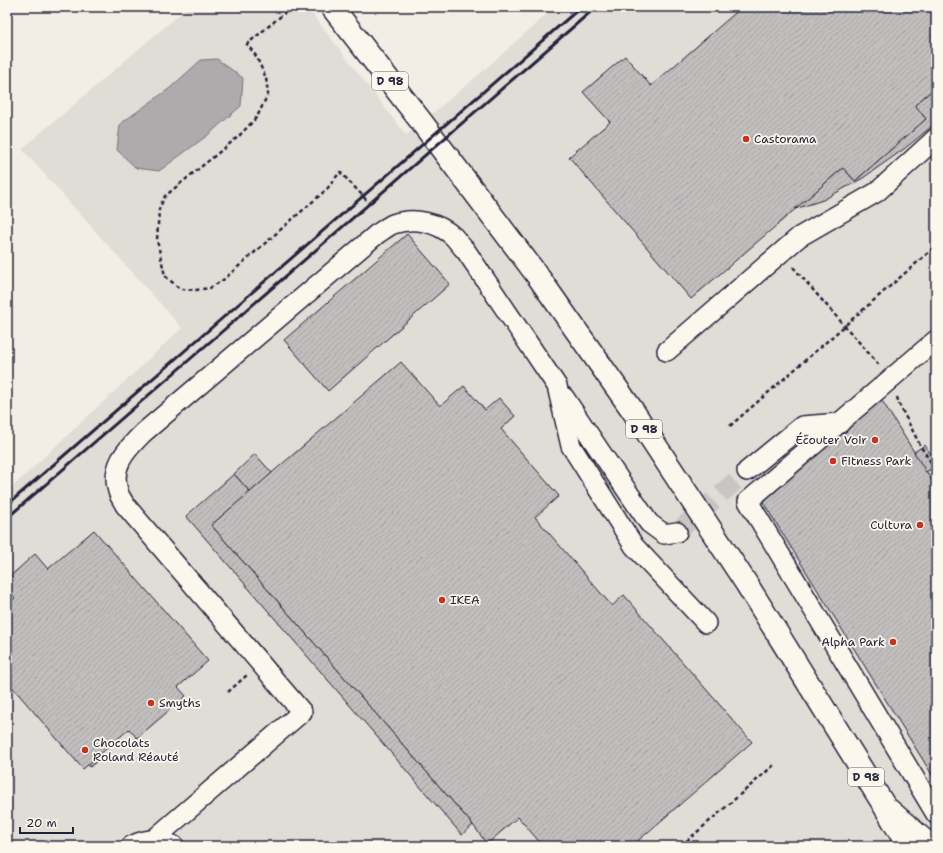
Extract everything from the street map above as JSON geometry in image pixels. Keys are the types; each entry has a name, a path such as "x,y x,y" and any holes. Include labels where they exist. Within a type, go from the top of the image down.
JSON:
{"main road":[{"name":"D 98","path":"332,7 420,120 537,275 633,411 746,582 908,846"}],"street":[{"path":"667,351 799,237 877,192 936,138"},
{"path":"153,840 302,712 125,505 119,494 116,482 120,461 126,450 143,433 378,234 392,224 408,221 431,223 453,237 466,251 649,523 664,534 678,532"},
{"path":"936,340 748,501 936,814"},
{"path":"557,386 571,446 634,546 706,623"},
{"path":"747,471 802,426 840,423"},
{"path":"882,802 933,846"},
{"path":"131,846 142,841 153,840 164,841 174,846"}],"path":[{"path":"292,7 247,44 256,56 266,78 268,94 257,117 238,137 165,196 159,209 158,240 165,276 180,289 196,290 210,288 223,280 327,189 340,172 369,204"},
{"path":"730,426 936,246"},
{"path":"781,253 891,379 899,404 936,470"},
{"path":"930,461 936,458"},
{"path":"228,692 259,663"},
{"path":"681,846 774,765"}],"shaded area":[{"path":"188,7 307,7 406,135 467,85 555,7 936,7 936,846 7,846 7,492 182,328 22,149"},
{"path":"217,59 243,78 241,106 208,135 159,171 136,168 117,150 120,124 170,88 201,60"}],"building":[{"name":"Castorama","path":"742,7 936,7 936,87 915,105 926,119 855,181 843,168 691,299 569,157 610,122 583,92 625,56 651,86"},
{"path":"936,87 936,123 904,149 863,178 823,200 795,209 843,168 855,181 926,119 915,105"},
{"path":"407,234 450,284 328,391 284,340"},
{"name":"IKEA","path":"401,362 440,406 464,386 485,410 499,398 515,416 501,429 559,496 535,517 612,606 624,595 752,742 632,846 543,846 518,817 487,844 473,825 211,525"},
{"name":"Alpha Park","path":"881,399 936,487 936,781 763,502"},
{"path":"925,445 936,463 936,466 926,472 914,452"},
{"path":"255,454 272,473 250,492 234,474"},
{"path":"234,474 250,492 211,525 473,825 462,835 186,516"},
{"path":"94,530 208,661 178,687 186,696 137,738 129,729 83,769 7,681 7,605 15,598 7,589 7,579 35,554 48,569"},
{"path":"95,759 97,761 90,767 88,765"}],"tunnel":[{"path":"677,532 747,471"}],"railway":[{"path":"7,505 581,7"},
{"path":"7,518 596,7"}],"place":[{"name":"Castorama","path":"746,139"},
{"name":"Écouter Voir","path":"875,440"},
{"name":"Fitness Park","path":"833,461"},
{"name":"Cultura","path":"920,525"},
{"name":"IKEA","path":"442,600"},
{"name":"Alpha Park","path":"893,642"},
{"name":"Smyths","path":"151,703"},
{"name":"Chocolats Roland Réauté","path":"85,750"}]}
